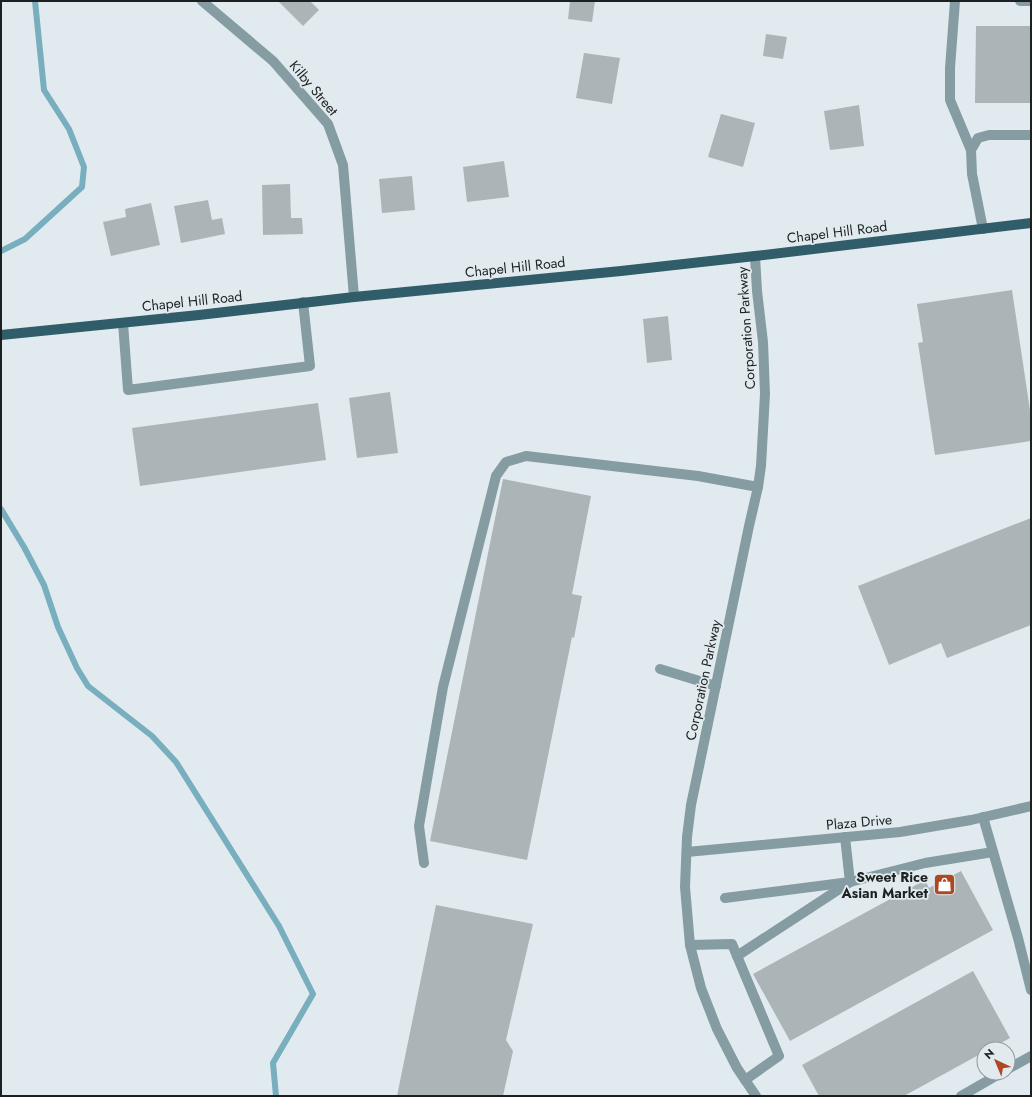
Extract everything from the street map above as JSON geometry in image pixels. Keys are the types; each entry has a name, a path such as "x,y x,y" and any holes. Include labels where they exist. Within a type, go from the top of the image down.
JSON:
{"main road":[{"name":"Chapel Hill Road","path":"1,335 123,323 303,302 613,272 1031,223"}],"street":[{"name":"Kilby Street","path":"202,1 273,61 328,124 342,165 354,297"},
{"path":"955,1 950,68 950,100 971,150 972,174 983,229"},
{"path":"1020,1 1031,1"},
{"path":"971,150 978,138 989,135 1028,135"},
{"name":"Corporation Parkway","path":"755,256 757,291 764,342 765,394 761,466 758,487 691,805 685,887 690,945 701,988 717,1029 737,1068 756,1096"},
{"path":"123,323 128,390 310,366 303,302"},
{"path":"424,863 419,826 443,687 496,476 506,462 526,456 698,476 758,487"},
{"path":"660,669 716,686"},
{"name":"Plaza Drive","path":"687,852 900,832 971,820 1031,806"},
{"path":"983,817 1018,938 1031,990"},
{"path":"845,837 850,882"},
{"path":"725,898 850,882 925,863 993,852"},
{"path":"737,956 850,882"},
{"path":"690,945 732,944 779,1056 745,1080"},
{"path":"1016,1064 1031,1056"},
{"path":"960,1096 987,1081"}],"building":[{"path":"278,1 310,1 319,10 303,26"},
{"path":"570,1 595,1 592,22 568,19"},
{"path":"976,26 1031,26 1031,103 975,103"},
{"path":"766,34 787,37 783,59 763,56"},
{"path":"584,53 620,58 612,104 576,98"},
{"path":"859,105 864,146 830,150 824,111"},
{"path":"721,114 755,123 743,167 708,157"},
{"path":"504,161 509,197 467,202 463,167"},
{"path":"412,176 415,210 382,213 379,179"},
{"path":"290,184 291,218 302,218 303,234 263,235 262,185"},
{"path":"208,200 212,220 222,218 225,234 181,243 174,206"},
{"path":"151,203 160,245 111,256 103,222 126,217 125,209"},
{"path":"1012,290 1031,417 1031,441 935,455 918,343 923,342 917,304"},
{"path":"668,316 672,360 647,363 643,319"},
{"path":"390,392 398,453 357,458 349,398"},
{"path":"318,403 326,460 140,486 132,428"},
{"path":"503,479 591,496 572,594 582,596 574,638 572,637 527,860 430,841"},
{"path":"1031,518 1031,625 947,658 941,643 889,665 858,586"},
{"path":"961,871 993,930 790,1041 753,974 925,880 929,888"},
{"path":"436,905 533,924 506,1040 513,1051 503,1096 397,1096"},
{"path":"973,971 1010,1038 1005,1041 976,1041 976,1056 904,1096 819,1096 802,1065"}],"waterway":[{"path":"1,251 25,239 82,187 84,167 69,129 44,90 35,1"},
{"path":"1,509 24,547 44,585 58,627 77,668 88,686 152,736 176,762 279,926 313,994 273,1063 276,1096"}],"place":[{"name":"Sweet Rice Asian Market","path":"944,885"}]}
